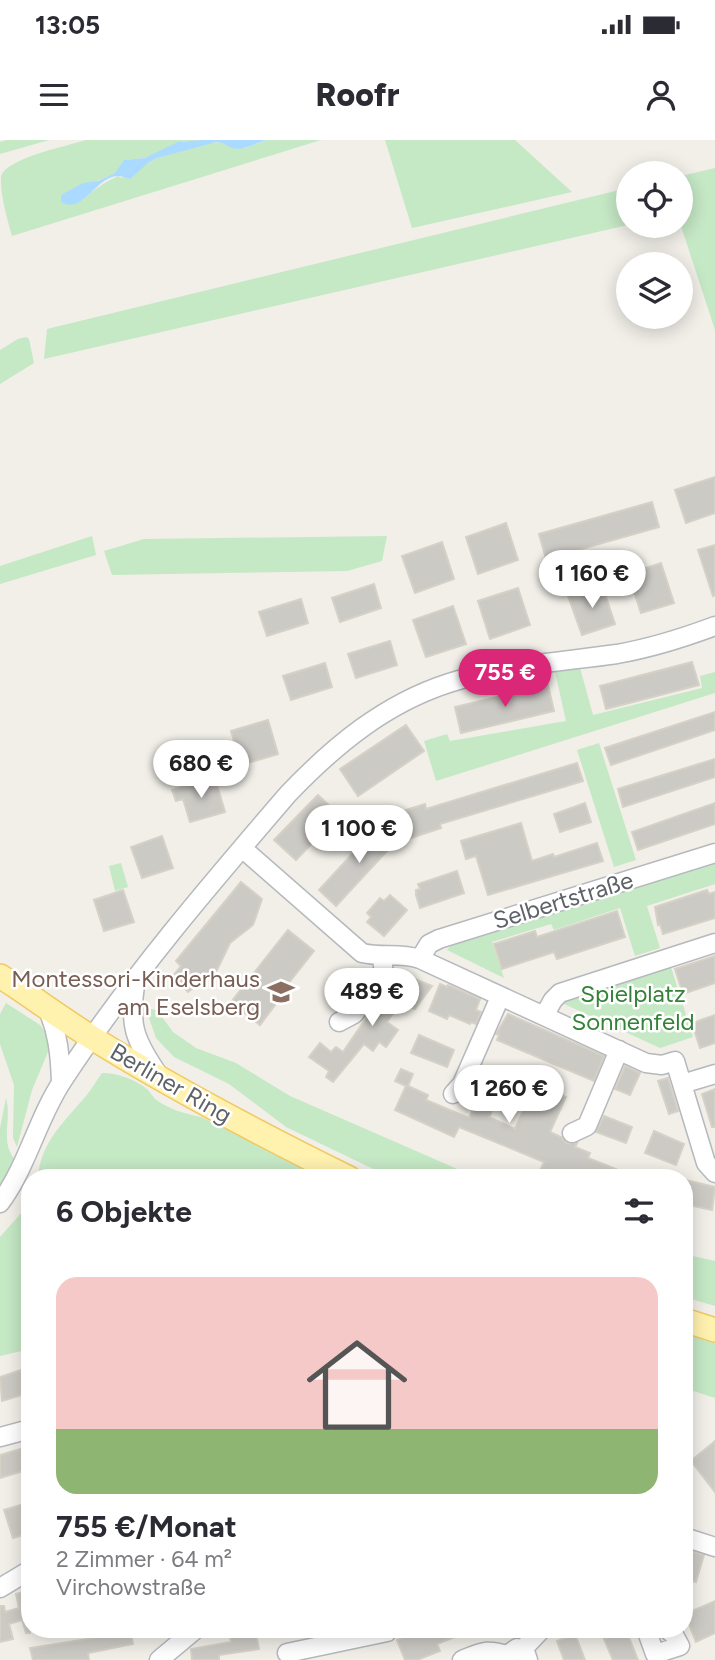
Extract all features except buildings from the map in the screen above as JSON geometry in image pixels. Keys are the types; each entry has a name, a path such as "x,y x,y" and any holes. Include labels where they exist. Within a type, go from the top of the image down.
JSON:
{"main road":[{"name":"Berliner Ring","path":"0,975 162,1080 331,1169"},
{"path":"693,1323 715,1330"}],"street":[{"path":"22,1169 61,1082 136,977 317,762 356,730 414,697 449,682 559,660 628,652 667,643 715,626"},
{"path":"242,848 362,953 382,956 402,954 420,959 646,1063 662,1065 675,1061 706,1163 715,1173"},
{"name":"Selbertstraße","path":"420,959 429,944 439,939 715,853"},
{"path":"544,1016 560,993 715,943"},
{"path":"339,1022 354,1014 384,976 382,956"},
{"path":"136,977 131,1008 135,1035 144,1055 162,1080"},
{"path":"453,1094 462,1084 500,996"},
{"path":"47,1007 60,1046 61,1082"},
{"path":"572,1133 587,1126 619,1050"},
{"path":"682,1084 715,1074"},
{"path":"0,1203 21,1170"},
{"path":"0,1437 21,1431"},
{"path":"693,1540 715,1547"},
{"path":"0,1588 21,1575"},
{"path":"159,1660 185,1638"},
{"path":"287,1653 362,1638"},
{"path":"462,1660 485,1650 517,1656 534,1638"},
{"path":"649,1638 655,1654 680,1646 676,1638"}],"green space":[{"path":"49,140 0,154 0,142"},
{"path":"86,140 204,140 184,141 145,158 124,160 116,173 61,196 82,200 108,181 118,176 122,178 157,158 207,143 223,142 233,148 245,148 267,140 321,140 12,236 4,206 1,176 14,164 26,158"},
{"path":"385,140 515,140 572,192 412,228"},
{"path":"715,168 715,330 693,263 693,252 690,252 685,238 693,238 693,173"},
{"path":"616,191 616,228 44,359 47,329"},
{"path":"26,337 29,339 34,363 0,384 0,350"},
{"path":"92,536 96,555 0,584 0,566"},
{"path":"387,536 382,561 347,571 112,575 104,551 144,539"},
{"path":"580,668 593,715 702,688 700,676 715,672 715,693 436,781 424,741 447,734 450,741 566,721 555,672"},
{"path":"599,743 636,860 614,867 577,750"},
{"path":"715,860 715,884 647,906 660,948 635,956 620,908 554,930 551,924 492,942 504,978 447,950 452,944"},
{"path":"121,863 128,887 115,891 109,866"},
{"name":"Spielplatz Sonnenfeld","path":"671,967 693,1037 660,1048 562,1003 569,999"},
{"path":"6,1003 40,1025 48,1036 50,1047 32,1090 17,1147 13,1138 14,1085 0,1044 0,1014"},
{"path":"151,1009 157,1010 173,1032 196,1048 236,1063 290,1096 457,1169 373,1169 286,1127 229,1084 174,1057 156,1038 148,1015"},
{"path":"102,1073 120,1075 143,1086 165,1106 201,1117 308,1169 39,1169 48,1144"},
{"path":"6,1098 7,1137 14,1158 0,1187 0,1128"},
{"path":"21,1213 21,1351 0,1356 0,1237"},
{"path":"693,1256 715,1261 715,1306 693,1300"},
{"path":"693,1332 715,1340 715,1398 693,1391"}],"water":[{"path":"267,140 236,149 216,142 157,158 130,179 119,176 110,178 76,203 69,205 61,202 61,195 83,183 98,181 115,173 124,160 145,158 178,142"}],"place":[{"name":"Montessori-Kinderhaus am Eselsberg","path":"281,992"}]}
